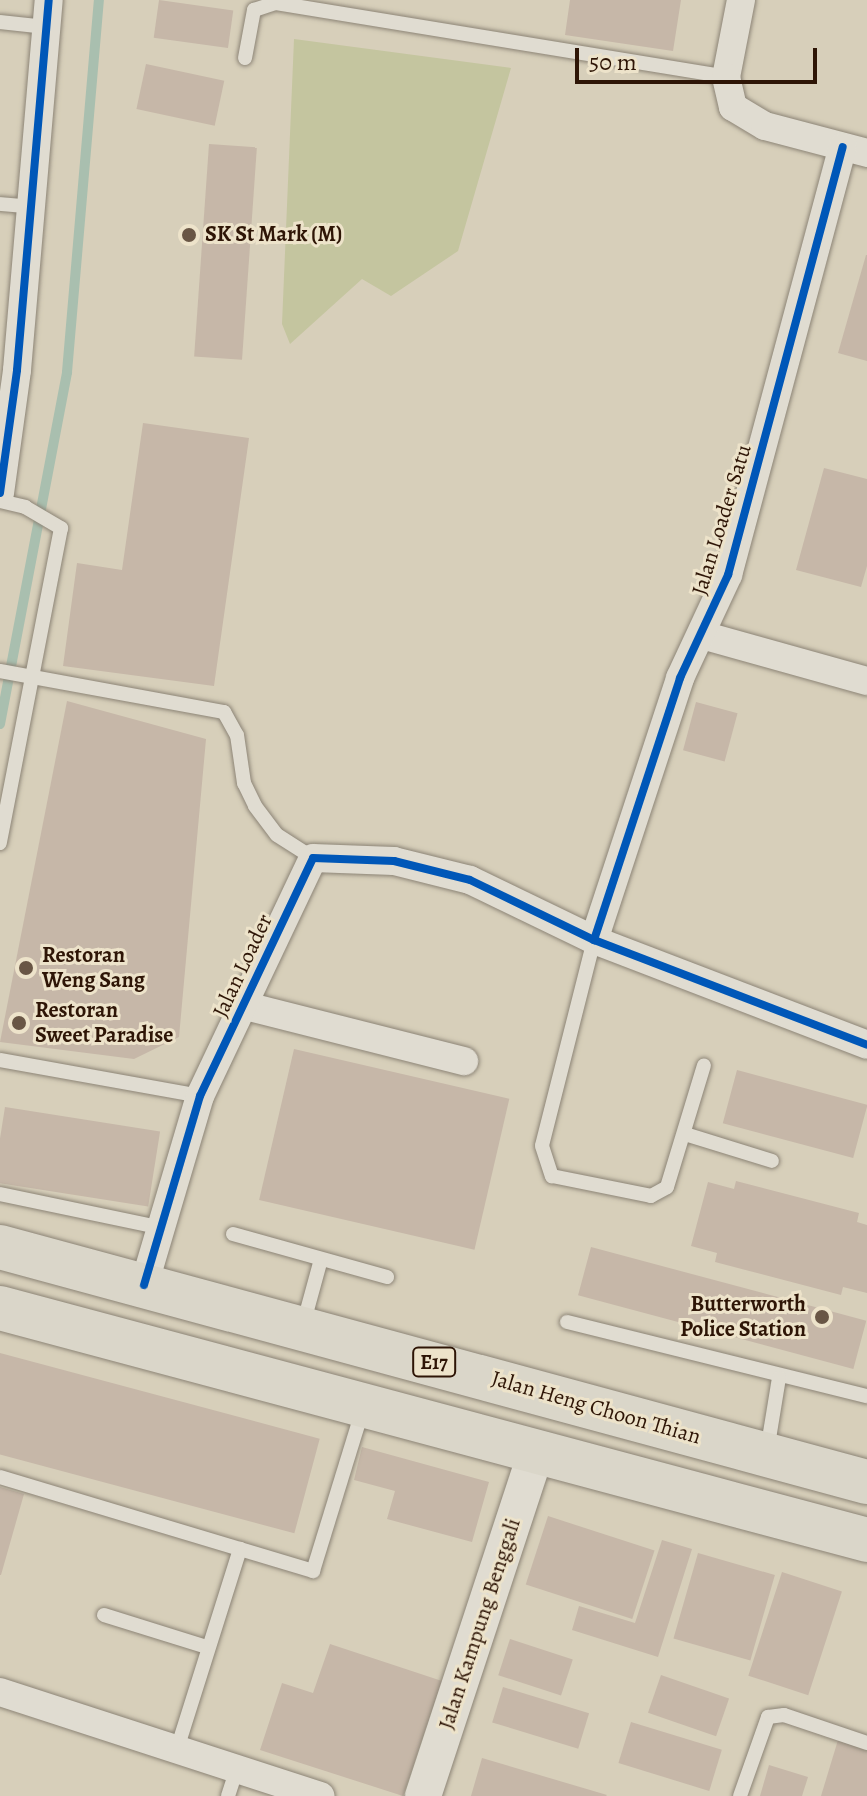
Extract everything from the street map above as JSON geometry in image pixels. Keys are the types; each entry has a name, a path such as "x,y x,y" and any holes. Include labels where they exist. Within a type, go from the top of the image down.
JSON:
{"highway":[{"name":"Jalan Heng Choon Thian","path":"0,1247 859,1478"},
{"path":"0,1308 867,1540"}],"street":[{"path":"741,0 726,77 733,107 765,126 855,150"},
{"path":"0,493 32,207 47,13"},
{"name":"Jalan Loader Satu","path":"594,940 680,678 728,575 855,150"},
{"path":"702,635 867,681"},
{"path":"313,858 394,861 470,880 594,940 867,1045"},
{"name":"Jalan Loader","path":"144,1285 200,1096 246,1006 313,858"},
{"path":"246,1006 464,1061"},
{"name":"Jalan Kampung Benggali","path":"423,1796 536,1452"},
{"path":"0,1692 321,1796"}],"lane":[{"path":"245,58 254,10 276,3 726,77"},
{"path":"0,22 47,13"},
{"path":"0,204 32,207"},
{"path":"0,501 25,507 55,521 61,528 29,676 0,843"},
{"path":"0,671 224,712 237,735 244,783 255,806 277,835 313,858"},
{"path":"594,940 542,1146 545,1165 552,1176 651,1196 667,1187 704,1065"},
{"path":"0,1060 200,1096"},
{"path":"685,1134 772,1161"},
{"path":"0,1194 163,1228"},
{"path":"233,1234 387,1277"},
{"path":"303,1326 321,1259"},
{"path":"567,1322 779,1378 867,1396"},
{"path":"766,1455 779,1378"},
{"path":"0,1477 313,1571 363,1407"},
{"path":"177,1749 240,1549"},
{"path":"104,1615 207,1647"},
{"path":"740,1796 768,1717 784,1715 867,1743"},
{"path":"228,1796 237,1769"}],"green space":[{"path":"294,39 511,68 458,251 391,296 362,279 290,344 282,324"}],"building":[{"path":"159,0 233,10 228,48 154,38"},
{"path":"570,0 681,0 673,51 565,35"},
{"path":"146,64 224,81 215,126 136,109"},
{"path":"209,144 257,147 242,360 194,356"},
{"path":"867,255 867,361 838,353"},
{"path":"143,423 249,438 214,686 63,666 77,563 122,570"},
{"path":"824,468 867,479 867,566 861,587 796,570"},
{"path":"67,701 206,739 179,1037 134,1059 0,1042"},
{"path":"696,702 738,713 725,761 683,750"},
{"path":"294,1049 509,1099 474,1250 259,1200"},
{"path":"737,1070 867,1105 853,1158 723,1123"},
{"path":"5,1107 160,1132 148,1207 0,1183 0,1139"},
{"path":"736,1181 859,1213 857,1222 867,1225 867,1293 843,1287 841,1295 715,1262 717,1253 691,1246 708,1182 734,1189"},
{"path":"591,1247 866,1321 853,1369 578,1295"},
{"path":"0,1353 320,1439 294,1533 0,1454"},
{"path":"362,1447 489,1482 472,1542 387,1519 395,1491 354,1480"},
{"path":"0,1487 24,1494 1,1575 0,1575"},
{"path":"548,1516 655,1551 632,1619 526,1584"},
{"path":"662,1540 692,1549 658,1657 572,1630 579,1606 635,1623"},
{"path":"698,1553 775,1575 750,1661 673,1639"},
{"path":"782,1572 842,1591 808,1695 748,1676"},
{"path":"510,1639 573,1659 561,1696 498,1675"},
{"path":"330,1644 442,1681 403,1796 260,1750 282,1683 313,1693"},
{"path":"661,1675 729,1698 716,1736 648,1713"},
{"path":"503,1687 589,1713 578,1749 492,1722"},
{"path":"631,1722 722,1750 709,1791 618,1763"},
{"path":"838,1740 867,1749 867,1796 821,1796"},
{"path":"482,1758 607,1795 471,1796"},
{"path":"769,1765 808,1777 802,1796 760,1796"}],"waterway":[{"path":"0,724 67,372 99,0"}],"cycle path":[{"path":"0,493 17,370 49,0"},
{"path":"594,940 680,678 728,575 843,147"},
{"path":"144,1285 200,1096 313,858 394,861 470,880 594,940 867,1045"}],"place":[{"name":"SK St Mark (M)","path":"189,235"},
{"name":"Restoran Weng Sang","path":"26,968"},
{"name":"Restoran Sweet Paradise","path":"19,1023"},
{"name":"Butterworth Police Station","path":"822,1317"}]}
